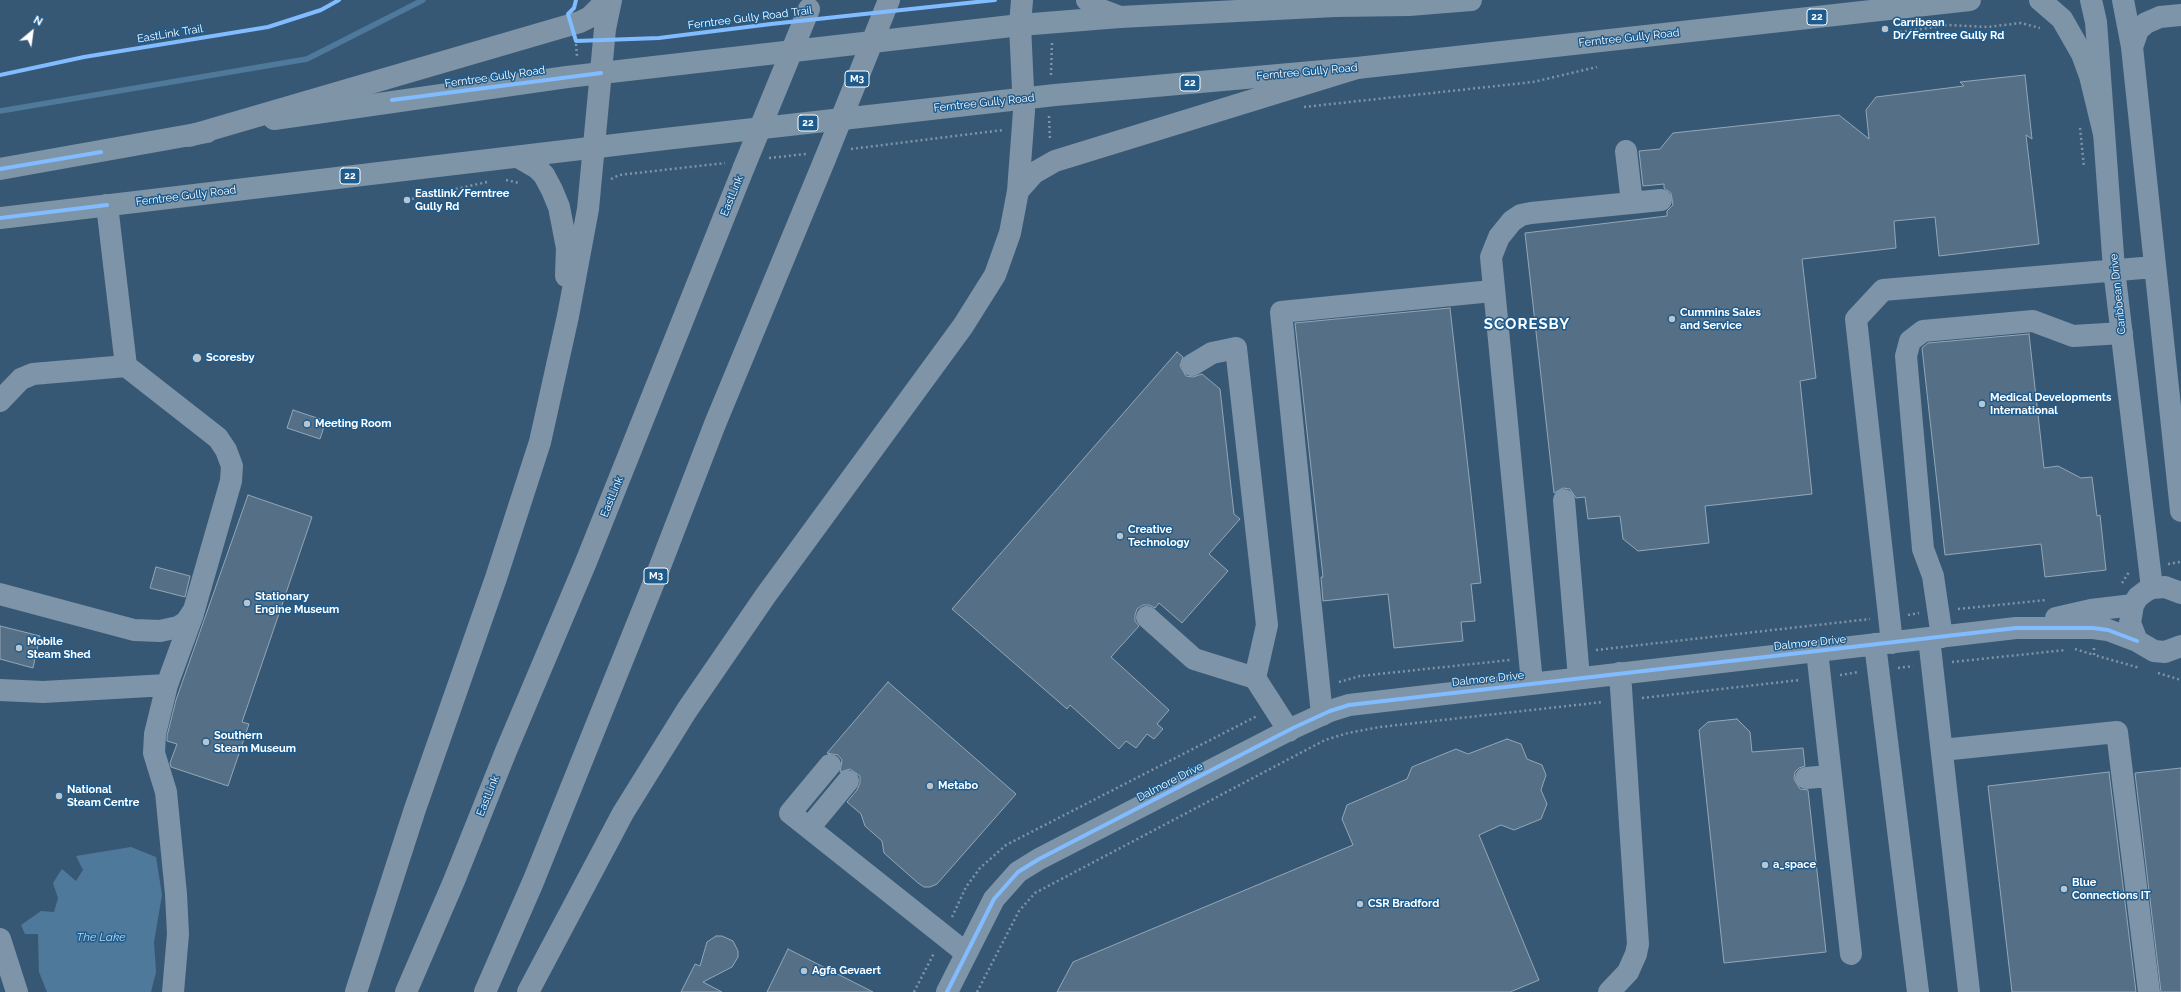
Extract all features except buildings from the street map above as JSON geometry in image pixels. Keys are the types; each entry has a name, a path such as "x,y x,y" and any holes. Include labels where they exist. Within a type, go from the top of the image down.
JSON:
{"highway":[{"path":"189,136 571,24 590,17 607,0"},
{"path":"356,992 415,809 524,495 540,442 581,251 588,210 604,40 611,0"},
{"name":"M3","path":"485,992 533,882 652,587 715,424 889,0"},
{"path":"528,992 623,813 687,710 766,595 977,307 1004,254 1016,211 1023,129 1020,25 1022,0"},
{"path":"1087,0 1099,9 1120,17"},
{"name":"EastLink","path":"406,992 454,881 509,744 592,548 736,165 811,4"},
{"path":"1018,191 1034,173 1055,161 1357,68"},
{"path":"518,156 537,168 544,175 559,207 565,233 567,248 566,276 554,378"}],"main road":[{"name":"Ferntree Gully Road","path":"0,169 189,136 272,119 384,102 601,73 1020,25 1120,17 1335,6 1409,5 1471,0"},
{"name":"Ferntree Gully Road","path":"0,218 518,156 1022,99 1357,68 1970,0"},
{"path":"2040,0 2062,19 2082,54 2090,76 2104,134"}],"street":[{"name":"Caribbean Drive","path":"2091,0 2096,22 2114,269 2152,588"},
{"path":"2123,0 2132,47 2154,267 2174,382 2177,462 2181,511"},
{"path":"2132,47 2138,30 2146,23 2160,17 2181,15"},
{"path":"1626,151 1632,203"},
{"path":"1532,683 1492,290 1490,267 1493,248 1505,229 1521,215 1661,200"},
{"path":"107,205 126,366"},
{"path":"1918,992 1878,670 1883,644 1856,319 1883,290 2114,269 2154,267"},
{"path":"1322,715 1281,312 1492,290"},
{"path":"1969,992 1932,664 1936,638 1934,576 1923,549 1906,356 1908,345 1914,337 1923,331 2033,321 2073,336 2122,333"},
{"path":"1192,366 1212,353 1236,348 1267,625 1255,678"},
{"path":"0,402 21,379 33,374 126,366 212,432 222,442 230,457 231,481 194,610 167,685 155,734 154,753 166,792 176,894 178,934 173,992"},
{"path":"1564,500 1579,678"},
{"path":"2137,641 2132,633 2130,623 2133,605 2138,597 2152,588 2165,587 2181,593"},
{"path":"0,594 143,631 160,631 178,627 186,622 194,610"},
{"name":"Dalmore Drive","path":"947,992 994,899 1010,879 1018,872 1289,731 1322,715 1349,705 2016,628 2076,613 2133,605"},
{"path":"1147,617 1194,659 1255,678 1289,731"},
{"name":"Dalmore Drive","path":"2016,628 2093,628 2108,630 2137,641 2154,652 2165,652 2181,646"},
{"path":"1817,651 1851,954"},
{"path":"1609,992 1628,972 1636,954 1638,944 1620,673"},
{"path":"0,690 43,692 167,685"},
{"path":"1942,750 2117,732 2149,992"},
{"path":"830,765 790,813 966,953"},
{"path":"1806,778 1831,776"},
{"path":"809,828 848,782"},
{"path":"0,939 17,992"}],"path":[{"path":"1900,32 1949,25 1987,27 2021,23 2048,30"},
{"path":"571,24 576,41 604,40"},
{"path":"766,158 827,154 1005,129 1023,129 1049,134"},
{"path":"591,179 612,179 619,176 736,165"},
{"path":"499,180 512,180 523,185"},
{"path":"407,200 491,181"},
{"path":"2164,565 2180,562"},
{"path":"2094,643 2094,655"},
{"path":"977,992 1013,921 1035,893 1325,740 1348,733 1380,727 2072,649 2145,669"},
{"path":"2152,671 2181,680"}],"water":[{"name":"The Lake","path":"131,847 156,857 162,895 154,942 156,972 151,992 47,992 39,972 38,934 25,934 21,925 41,911 54,912 58,898 53,883 62,869 76,881 83,870 76,856"}],"waterway":[{"path":"0,111 307,59 423,0"}],"cycle path":[{"name":"EastLink Trail","path":"0,75 84,57 268,27 321,10 339,0"},
{"name":"Ferntree Gully Road Trail","path":"576,0 574,8 568,14 576,41 659,38 771,24 995,0"},
{"path":"392,100 601,73"},
{"path":"0,169 101,152"},
{"path":"0,218 107,205"},
{"path":"947,992 994,899 1018,872 1039,859 1293,728 1330,711 1349,705 2016,628 2093,628 2108,630 2137,641"}],"place":[{"name":"Carribean Dr/Ferntree Gully Rd","path":"1885,29"},
{"name":"Eastlink/Ferntree Gully Rd","path":"407,200"},
{"name":"Cummins Sales and Service","path":"1672,319"},
{"name":"Scoresby","path":"197,358"},
{"name":"Medical Developments International","path":"1982,404"},
{"name":"Meeting Room","path":"307,424"},
{"name":"Creative Technology","path":"1120,536"},
{"name":"Stationary Engine Museum","path":"247,603"},
{"name":"Mobile Steam Shed","path":"19,648"},
{"name":"Southern Steam Museum","path":"206,742"},
{"name":"Metabo","path":"930,786"},
{"name":"National Steam Centre","path":"59,796"},
{"name":"a_space","path":"1765,865"},
{"name":"Blue Connections IT","path":"2064,889"},
{"name":"CSR Bradford","path":"1360,904"},
{"name":"Agfa Gevaert","path":"804,971"}],"district":[{"name":"SCORESBY","path":"1527,324"}]}
